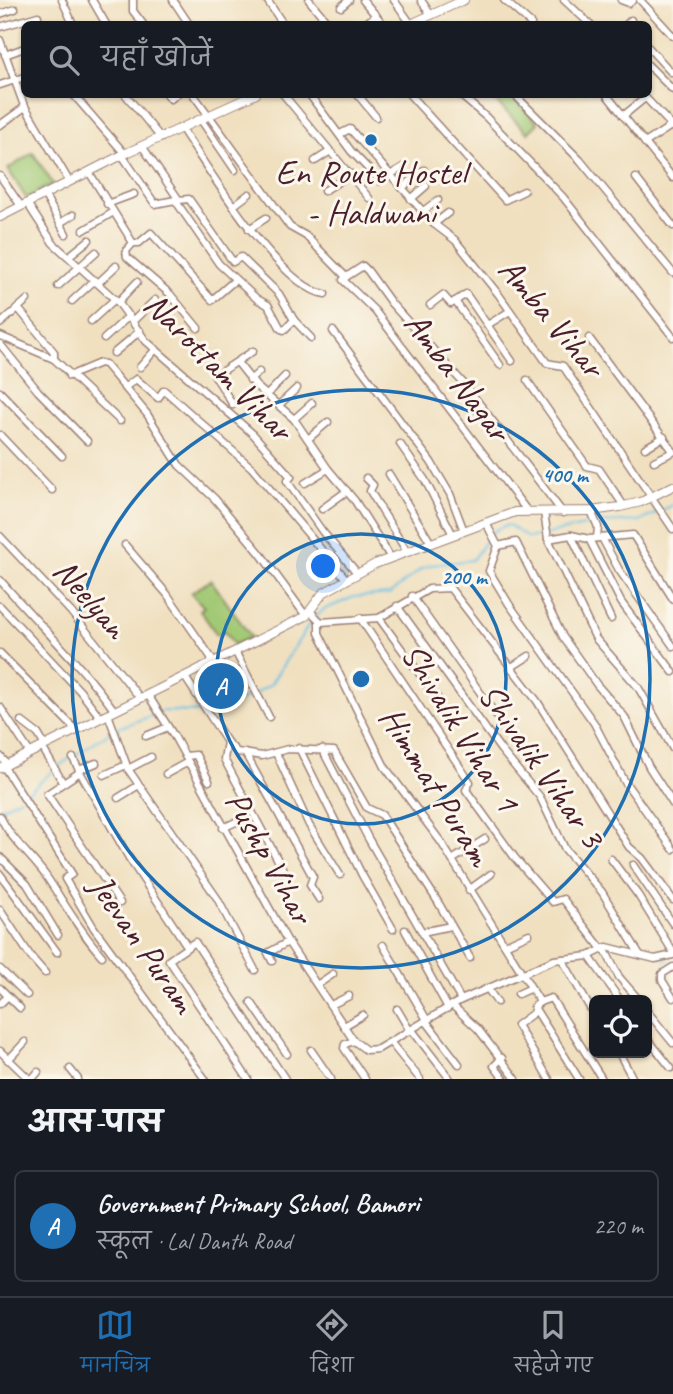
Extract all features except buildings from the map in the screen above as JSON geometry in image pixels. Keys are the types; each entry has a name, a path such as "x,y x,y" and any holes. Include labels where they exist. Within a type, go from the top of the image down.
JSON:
{"street":[{"path":"62,0 72,21"},
{"path":"92,0 104,21"},
{"path":"133,0 133,11 141,21"},
{"path":"173,0 187,21"},
{"path":"267,0 281,21"},
{"path":"309,0 326,21"},
{"path":"341,7 349,0"},
{"path":"363,0 381,21"},
{"path":"394,0 409,21"},
{"path":"421,0 433,21"},
{"path":"418,21 450,3 464,0"},
{"path":"504,0 528,21"},
{"path":"564,0 587,21"},
{"path":"621,0 629,4 634,0"},
{"path":"640,0 673,36"},
{"path":"0,14 15,9"},
{"path":"369,21 376,15"},
{"path":"0,27 38,16"},
{"path":"0,40 12,80 25,107 69,181"},
{"path":"3,54 21,49"},
{"path":"652,50 671,72"},
{"path":"652,68 673,90"},
{"path":"0,85 21,78"},
{"path":"77,98 124,155 155,204 189,199 233,262 241,257 279,294 294,320 311,338"},
{"path":"128,98 161,138"},
{"path":"195,98 235,170"},
{"path":"0,217 243,98"},
{"path":"286,98 369,198"},
{"path":"312,98 351,151 380,181 402,167"},
{"path":"360,98 376,117"},
{"path":"413,98 505,200 524,191"},
{"path":"464,98 486,117 563,197 673,337"},
{"path":"518,98 580,160 673,273"},
{"path":"609,98 673,178"},
{"path":"623,116 641,98"},
{"path":"645,98 672,126 645,143"},
{"path":"0,125 25,107"},
{"name":"Amba Nagar","path":"205,118 290,227 306,236 346,277 343,280 375,311 528,512"},
{"path":"182,129 249,229 305,286 325,294"},
{"name":"Amba Vihar","path":"340,134 350,129 433,224 455,240 547,363 563,366 673,529"},
{"path":"142,146 219,264 268,305 281,329 284,330 294,320"},
{"path":"315,161 329,152"},
{"path":"401,188 424,170"},
{"path":"89,172 133,243"},
{"path":"324,191 351,174"},
{"name":"Narottam Vihar","path":"0,176 53,243 116,300 156,349 253,434 291,477 286,481 358,574"},
{"path":"636,178 673,226"},
{"path":"411,199 426,186"},
{"path":"44,194 66,234"},
{"path":"107,204 134,194"},
{"path":"233,206 249,194"},
{"path":"422,212 438,200"},
{"path":"84,229 112,213"},
{"path":"433,224 448,213"},
{"path":"60,223 73,215"},
{"path":"249,229 266,218"},
{"path":"198,328 170,294 127,257 126,251 133,243 139,243 151,233 212,300 235,280"},
{"path":"69,256 89,240"},
{"path":"58,286 96,252"},
{"path":"72,301 116,266"},
{"path":"346,277 363,267 368,271 391,303 466,386 563,513"},
{"path":"90,321 137,282"},
{"path":"430,305 443,295 451,304 466,294 512,361"},
{"path":"0,324 27,300"},
{"path":"104,339 155,300"},
{"path":"455,301 500,365"},
{"path":"18,308 54,352 54,359"},
{"path":"489,324 510,311"},
{"path":"114,353 140,331"},
{"path":"333,331 431,462 450,494 464,531"},
{"path":"0,336 54,359 69,376 120,421"},
{"path":"589,338 673,451 654,461"},
{"path":"0,344 38,391 88,441"},
{"path":"140,367 156,349"},
{"path":"233,405 215,376 253,351"},
{"path":"69,376 103,362 146,414 179,465 215,499 313,617"},
{"path":"237,362 250,380 294,419 328,469 347,491 391,558"},
{"path":"250,380 260,372"},
{"path":"267,395 285,376"},
{"path":"124,388 136,379 158,398 164,390 251,468 347,579"},
{"path":"527,380 573,448 589,467 599,468 624,506"},
{"path":"279,405 297,388"},
{"path":"0,392 62,456"},
{"path":"294,419 313,403"},
{"path":"308,439 328,422"},
{"path":"0,435 52,490"},
{"path":"645,448 664,438"},
{"path":"400,444 425,480 453,535"},
{"path":"305,483 328,469"},
{"path":"389,474 431,543"},
{"path":"366,478 373,485 370,491 407,552"},
{"path":"313,617 320,596 347,579 391,558 464,531 489,529 515,512 563,513 624,506 653,497 673,486"},
{"path":"322,509 347,491"},
{"path":"591,511 600,538 619,570 673,646"},
{"path":"544,512 547,537 596,639 638,687 673,749"},
{"path":"489,529 498,546 489,571 509,604 594,723 625,782 673,849"},
{"path":"547,537 571,535 589,539 635,536 673,599"},
{"path":"571,535 578,556 611,619"},
{"name":"Neelyan","path":"0,536 144,696"},
{"path":"589,539 621,601 673,672"},
{"path":"498,546 516,541 563,637 597,685 624,716 649,767 673,804"},
{"path":"125,545 167,594 215,663"},
{"path":"0,580 44,632 69,654 113,725 127,767 217,898 255,970"},
{"path":"4,766 144,696 313,617 379,618 412,596 429,589 448,586 537,701 629,846 642,858 673,900"},
{"path":"412,596 500,722"},
{"path":"0,606 80,691 107,714"},
{"name":"Shivalik Vihar 3","path":"397,606 501,750 540,797 565,849 602,892 640,955"},
{"name":"Himmat Puram","path":"313,617 385,767 452,860 540,1002"},
{"name":"Shivalik Vihar 1","path":"360,618 470,782 466,790 485,817 553,902 562,899 570,906 603,948"},
{"path":"379,618 440,702"},
{"path":"0,653 76,730"},
{"path":"236,653 269,717"},
{"path":"510,668 529,656"},
{"path":"185,677 232,749 262,756 299,748 334,751 365,805 382,815 470,958"},
{"name":"Pushp Vihar","path":"144,696 186,759 288,942 354,1041"},
{"path":"0,707 30,753"},
{"path":"21,721 38,734 62,781"},
{"path":"146,736 167,727"},
{"path":"227,742 224,759 288,879"},
{"path":"299,748 362,875 393,929"},
{"path":"322,749 461,1000"},
{"path":"245,753 313,877 310,884 319,898"},
{"path":"276,753 309,825 340,875"},
{"path":"166,774 196,755 209,781"},
{"name":"Jeevan Puram","path":"0,756 22,797 72,874 65,879 94,928 205,1079"},
{"path":"104,775 151,757"},
{"path":"73,758 123,847 187,946"},
{"path":"96,763 62,781 47,794 120,902"},
{"path":"118,798 139,785"},
{"path":"0,816 7,830 47,877 85,937 102,956"},
{"path":"223,828 240,820"},
{"path":"452,860 485,839"},
{"path":"0,858 27,884 58,935"},
{"path":"365,1079 344,1048 354,1041 372,1051 461,1000 562,959 589,956 603,948 659,959 673,954 638,895 611,859"},
{"path":"633,865 673,924"},
{"path":"0,874 57,952"},
{"path":"469,890 491,874"},
{"path":"0,910 45,973"},
{"path":"422,932 451,926"},
{"path":"405,930 450,1007 502,1058 516,1079"},
{"path":"505,945 529,933"},
{"path":"248,1079 169,960 195,942 285,1079"},
{"path":"272,961 268,953 288,942"},
{"path":"383,945 427,1021 458,1064"},
{"path":"603,948 619,977 635,995"},
{"path":"589,956 616,995"},
{"path":"562,959 589,1005"},
{"path":"673,967 662,974 662,978 673,998"},
{"path":"0,969 27,995"},
{"path":"317,985 333,974"},
{"path":"0,988 20,1008"},
{"path":"487,988 497,1002"},
{"path":"518,994 531,988"},
{"path":"0,1004 8,996"},
{"path":"331,1005 349,996"},
{"path":"579,1079 534,1006 540,1002 551,998 601,1079"},
{"path":"251,1002 287,1054"},
{"path":"397,1009 450,1079"},
{"path":"537,1011 517,1025 549,1079"},
{"path":"345,1026 363,1015"},
{"path":"652,1017 673,1043"},
{"path":"8,1059 25,1042"},
{"path":"391,1042 420,1079"},
{"path":"652,1044 671,1068"},
{"path":"269,1054 282,1046"},
{"path":"311,1050 331,1079"},
{"path":"0,1051 29,1079 38,1072"},
{"path":"502,1058 494,1066 504,1079"},
{"path":"622,1058 633,1079"},
{"path":"70,1069 78,1079"}],"green space":[{"path":"492,98 513,98 538,123 528,133"},
{"path":"33,153 53,184 26,198 8,169"},
{"path":"211,580 251,637 234,645 225,631 217,635 200,610 204,607 191,593"}],"waterway":[{"path":"664,509 673,505"},
{"path":"600,523 640,521 659,512"},
{"path":"209,711 249,697 270,685 310,623 323,610 354,597 390,594 421,569 431,565 472,560 487,538 502,527 509,525 528,538 594,524"},
{"path":"160,711 203,712"},
{"path":"115,729 156,714"},
{"path":"57,767 110,732"},
{"path":"25,795 53,771"},
{"path":"0,809 20,798"},
{"path":"664,961 669,960"}],"place":[{"name":"En Route Hostel - Haldwani","path":"371,140"},
{"name":"Government Primary School, Bamori","path":"221,686"}]}
